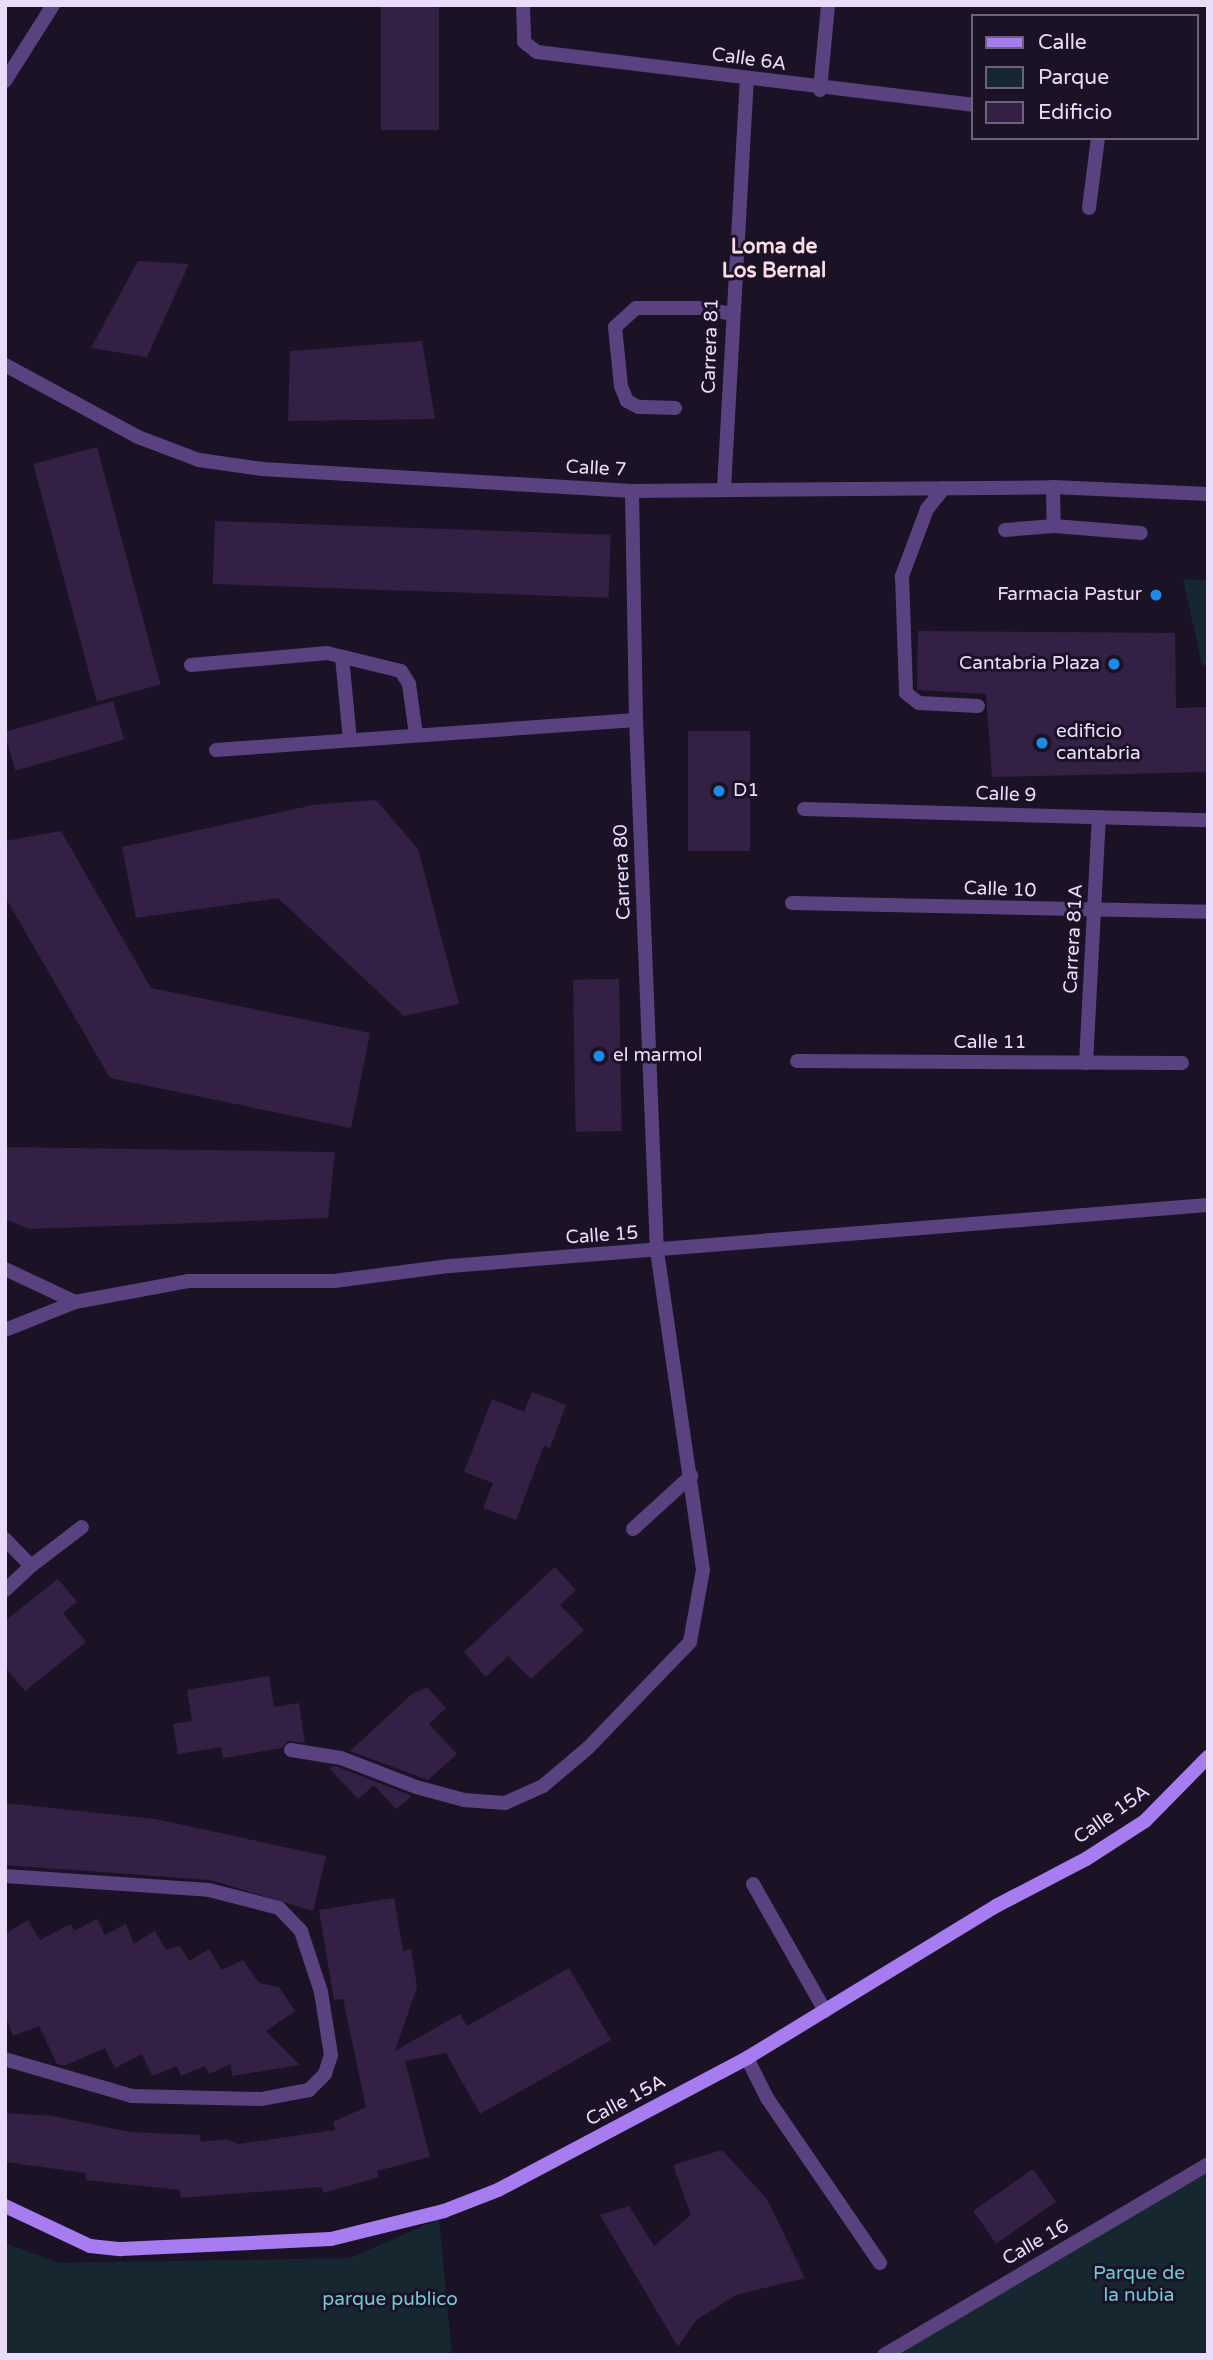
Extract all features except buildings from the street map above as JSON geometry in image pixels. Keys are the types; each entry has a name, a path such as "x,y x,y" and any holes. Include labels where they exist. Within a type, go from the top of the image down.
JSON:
{"street":[{"path":"5,81 53,5"},
{"name":"Calle 6A","path":"523,5 524,42 537,52 820,90 972,105"},
{"path":"820,90 828,5"},
{"name":"Carrera 81","path":"724,488 731,314 747,79"},
{"path":"1089,208 1098,140"},
{"path":"675,408 638,407 627,401 621,386 615,327 636,308 701,308 731,314"},
{"name":"Calle 7","path":"5,365 138,437 199,460 262,469 632,491 724,488 1053,487 1208,494"},
{"path":"1053,487 1054,526"},
{"path":"944,488 927,509 902,576 906,693 919,703 978,706"},
{"name":"Carrera 80","path":"290,1750 341,1758 416,1787 464,1800 505,1803 542,1786 588,1748 690,1642 704,1570 657,1251 636,720 632,491"},
{"path":"1005,530 1054,526 1141,533"},
{"path":"191,665 327,653 401,671 409,684 416,735"},
{"path":"342,657 349,740"},
{"path":"216,750 636,720"},
{"name":"Calle 9","path":"804,809 1208,820"},
{"name":"Carrera 81A","path":"1086,1063 1099,817"},
{"name":"Calle 10","path":"792,902 1095,912 1208,912"},
{"name":"Calle 11","path":"797,1061 1182,1063"},
{"name":"Calle 15","path":"5,1330 75,1302 188,1281 334,1281 450,1266 1208,1205"},
{"path":"5,1269 75,1302"},
{"path":"633,1529 691,1476"},
{"path":"5,1590 31,1566 82,1527"},
{"path":"5,1539 31,1566"},
{"name":"Calle 15A","path":"5,2206 104,2249 331,2239 444,2211 498,2190 747,2058 1144,1821 1198,1770 1208,1757"},
{"path":"5,1876 209,1890 279,1908 300,1931 321,1992 331,2055 325,2074 309,2090 261,2099 132,2096 5,2059"},
{"path":"753,1884 825,2011"},
{"path":"747,2058 767,2098 880,2263"},
{"name":"Calle 16","path":"884,2355 1208,2164"}],"green space":[{"path":"1183,579 1208,580 1208,665 1202,665"},
{"name":"Parque de la nubia","path":"1208,2164 1208,2355 884,2355"},
{"name":"parque publico","path":"439,2219 452,2355 5,2355 5,2243 59,2263 350,2258"}],"place":[{"name":"Farmacia Pastur","path":"1156,595"},
{"name":"Cantabria Plaza","path":"1114,664"},
{"name":"edificio cantabria","path":"1042,743"},
{"name":"D1","path":"719,791"},
{"name":"el marmol","path":"599,1056"}],"district":[{"name":"Loma de Los Bernal","path":"774,259"}]}
